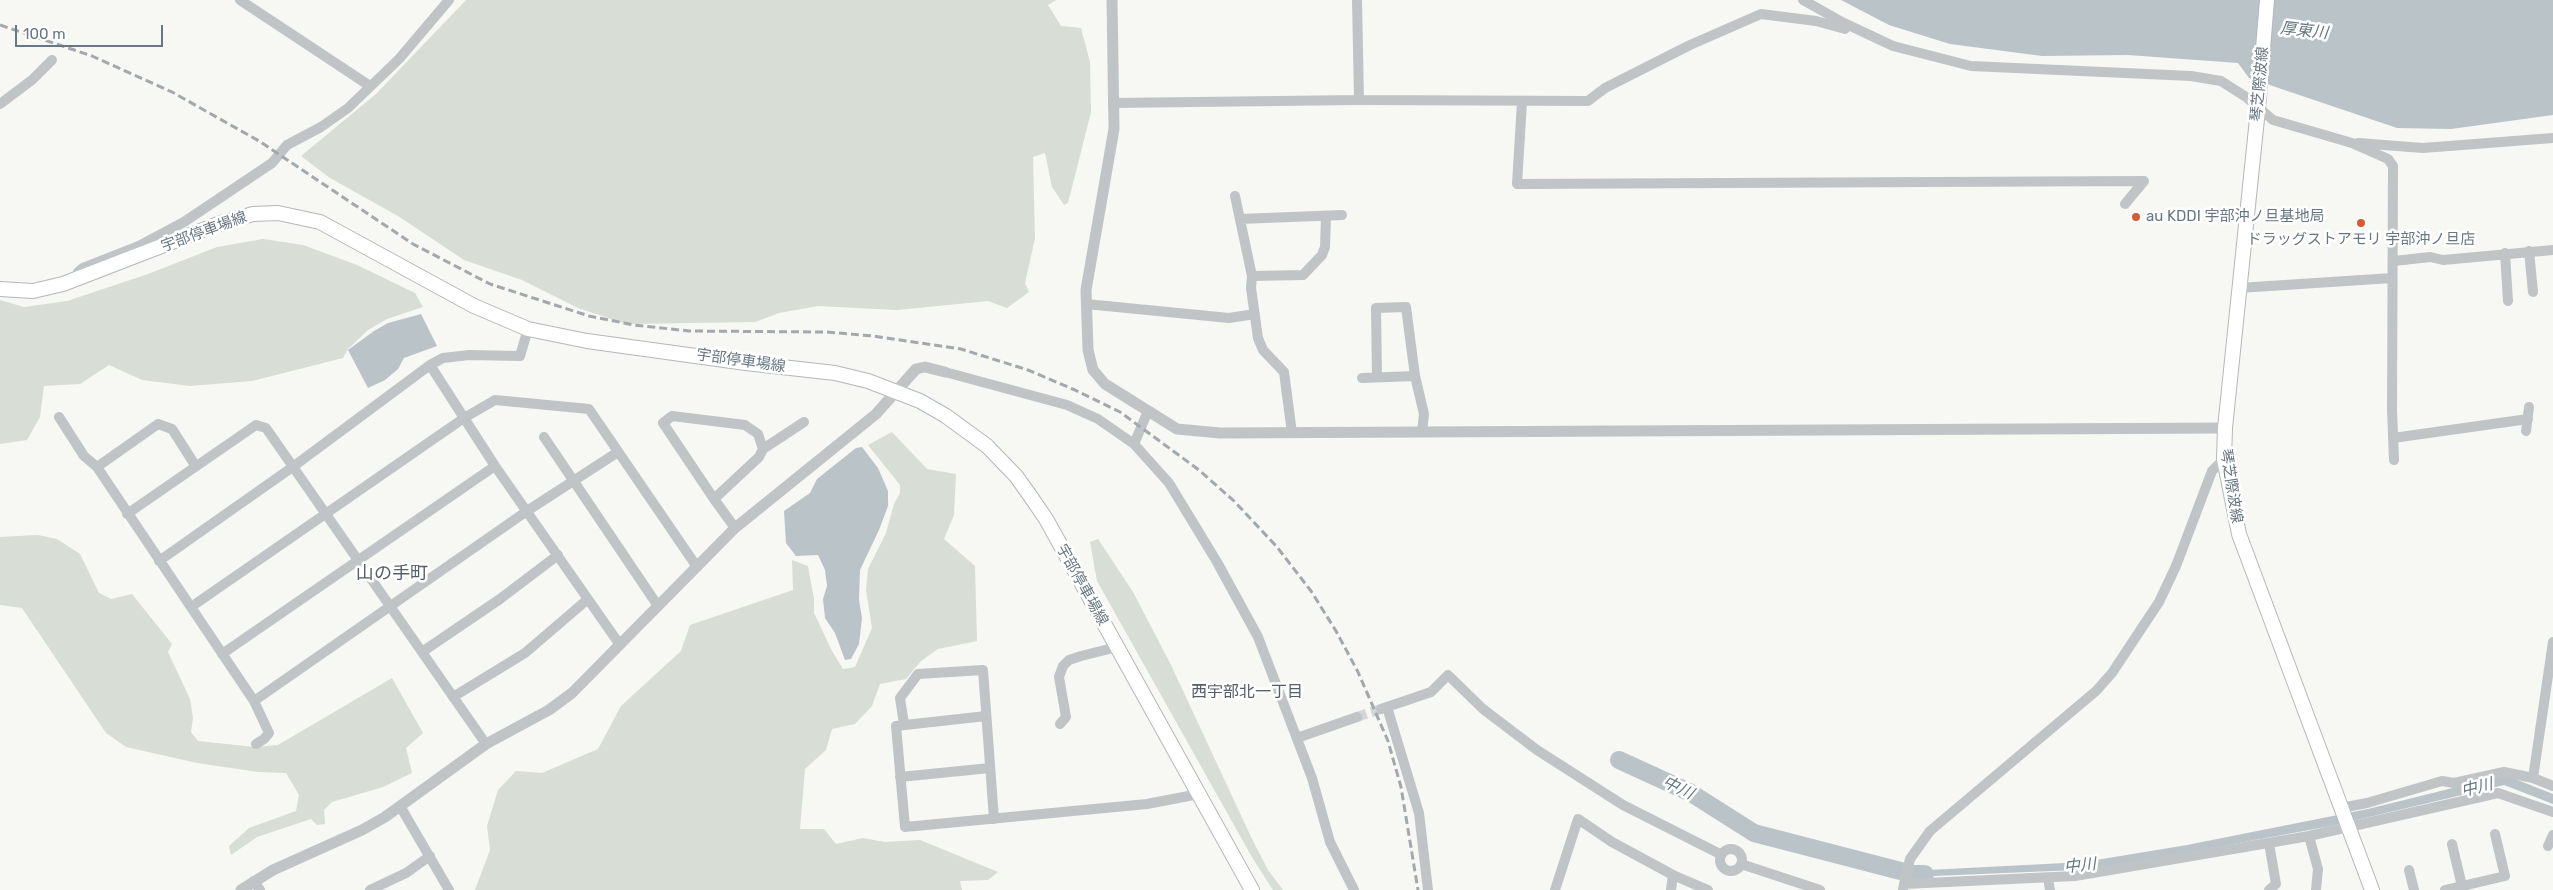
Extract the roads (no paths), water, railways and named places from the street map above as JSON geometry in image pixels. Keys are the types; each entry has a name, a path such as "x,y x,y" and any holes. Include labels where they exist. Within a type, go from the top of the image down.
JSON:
{"main road":[{"name":"琴芝際波線","path":"2267,0 2258,109 2238,288 2225,428 2224,459 2239,534 2372,890"},
{"name":"宇部停車場線","path":"0,289 33,291 79,279 221,223 253,214 278,213 320,222 474,306 528,329 587,340 746,363 835,373 898,391 920,401 969,432 1016,476 1046,518 1252,890"}],"street":[{"path":"240,0 370,86"},
{"path":"79,279 78,272 83,268 140,246 184,222 272,163 287,145 321,127 348,108 399,60 450,0"},
{"path":"1112,0 1114,129 1086,290 1088,350 1093,370 1105,384 1166,422 1187,432 2225,428"},
{"path":"1357,0 1359,100"},
{"path":"1803,0 1892,46 1972,66 2191,76 2221,81 2246,97 2273,120 2352,143 2388,159 2393,166 2394,460"},
{"path":"1113,102 1588,101 1606,88 1690,45 1761,14 1816,21 1853,31 1858,30"},
{"path":"0,104 32,80 52,60"},
{"path":"1522,102 1517,184 2144,181 2125,204"},
{"path":"2352,143 2423,148 2553,138"},
{"path":"1235,196 1252,276 1251,288 1258,338 1263,350 1284,372 1292,433"},
{"path":"1240,219 1342,215"},
{"path":"1252,276 1303,275 1322,255 1325,247 1326,216"},
{"path":"2394,261 2430,258 2443,260 2553,250"},
{"path":"2529,251 2533,292"},
{"path":"2505,253 2508,301"},
{"path":"2238,288 2392,278"},
{"path":"1086,304 1229,318 1255,314"},
{"path":"1377,377 1376,308 1406,307 1415,376 1424,414 1422,432"},
{"path":"160,561 294,466 430,365 443,358 470,355 520,356 528,329"},
{"path":"430,365 495,466 620,645"},
{"path":"241,890 257,885 362,830 400,806 486,744 549,710 572,693 735,528 761,505 843,443 876,414 916,369 925,367 1074,408 1098,419 1134,444 1169,483 1217,562 1258,637 1312,778 1330,842 1354,890"},
{"path":"1362,378 1415,376"},
{"path":"191,607 464,418 494,400 589,409 696,568"},
{"path":"2526,431 2529,407"},
{"path":"1134,444 1148,411"},
{"path":"735,528 663,423 672,416 745,425 758,434 763,449"},
{"path":"58,417 84,456 97,467 126,514 160,561 254,701 269,733 256,744"},
{"path":"2393,438 2528,419"},
{"path":"714,499 759,457 763,449 804,422"},
{"path":"97,467 158,424 172,429 195,465"},
{"path":"126,514 256,425 266,428 486,744"},
{"path":"544,437 658,606"},
{"path":"254,701 572,481 618,452"},
{"path":"2224,459 2212,471 2176,566 2159,602 2112,674 2096,691 1930,831 1910,859 1904,887 1967,886 2102,872 2309,836 2477,796 2508,795 2553,812"},
{"path":"222,654 495,466"},
{"path":"422,652 500,600 558,555"},
{"path":"453,697 525,653 588,599"},
{"path":"2533,778 2553,642"},
{"path":"1060,724 1066,717 1060,677 1063,666 1070,660 1081,656 1117,647"},
{"path":"904,724 900,698 918,674 983,670 994,819"},
{"path":"1428,890 1419,813 1384,708 1431,692 1448,674 1483,709 1537,750 1624,805 1720,854 1732,848 1738,851 1742,857 1741,864 1820,890"},
{"path":"986,716 896,726 905,827 1147,804 1198,794"},
{"path":"1297,738 1357,717"},
{"path":"2543,717 2553,724"},
{"path":"900,777 990,768"},
{"path":"2341,809 2442,781 2454,783 2504,772 2533,778 2553,786"},
{"path":"2473,780 2477,796"},
{"path":"400,806 449,890"},
{"path":"1555,890 1578,819 1612,842 1673,875 1708,890"},
{"path":"2445,890 2505,876 2495,834"},
{"path":"2548,846 2553,835"},
{"path":"2309,836 2318,869 2316,890"},
{"path":"2269,843 2276,884 2269,890"},
{"path":"2452,844 2462,886"},
{"path":"370,890 406,873 430,856"},
{"path":"2409,870 2414,890"},
{"path":"1671,890 1673,875"},
{"path":"2048,878 2050,890"},
{"path":"2010,890 2013,880"}],"water":[{"name":"厚東川","path":"1841,0 2553,0 2553,115 2451,129 2397,128 2249,78 2238,63 2128,55 2042,56 1950,44 1889,25"},
{"path":"421,314 437,346 404,358 398,369 385,380 368,388 348,350 388,323"},
{"path":"862,447 878,468 888,491 888,506 860,570 859,600 862,618 859,644 851,659 845,660 835,633 825,618 823,599 827,586 825,570 818,555 796,556 786,543 784,511 810,493 817,479 856,448"},
{"path":"2505,775 2553,794 2553,804 2504,785 2331,826 2125,864 2076,870 1910,877 1909,871 2084,862 2187,845 2368,809"}],"waterway":[{"name":"中川","path":"1619,760 1691,793 1754,833 1912,874 1925,874"}],"tunnel":[{"path":"1357,717 1381,709"}],"railway":[{"path":"0,25 92,56 172,92 259,141 413,244 490,284 589,316 634,325 689,331 826,332 873,336 961,349 1028,370 1120,412 1199,470 1234,501 1277,547 1311,591 1336,631 1358,672 1388,741 1401,787 1418,890"}],"place":[{"name":"au KDDI 宇部沖ノ旦基地局","path":"2136,217"},
{"name":"ドラッグストアモリ 宇部沖ノ旦店","path":"2361,223"}],"district":[{"name":"山の手町","path":"392,574"},
{"name":"西宇部北一丁目","path":"1247,692"}]}
